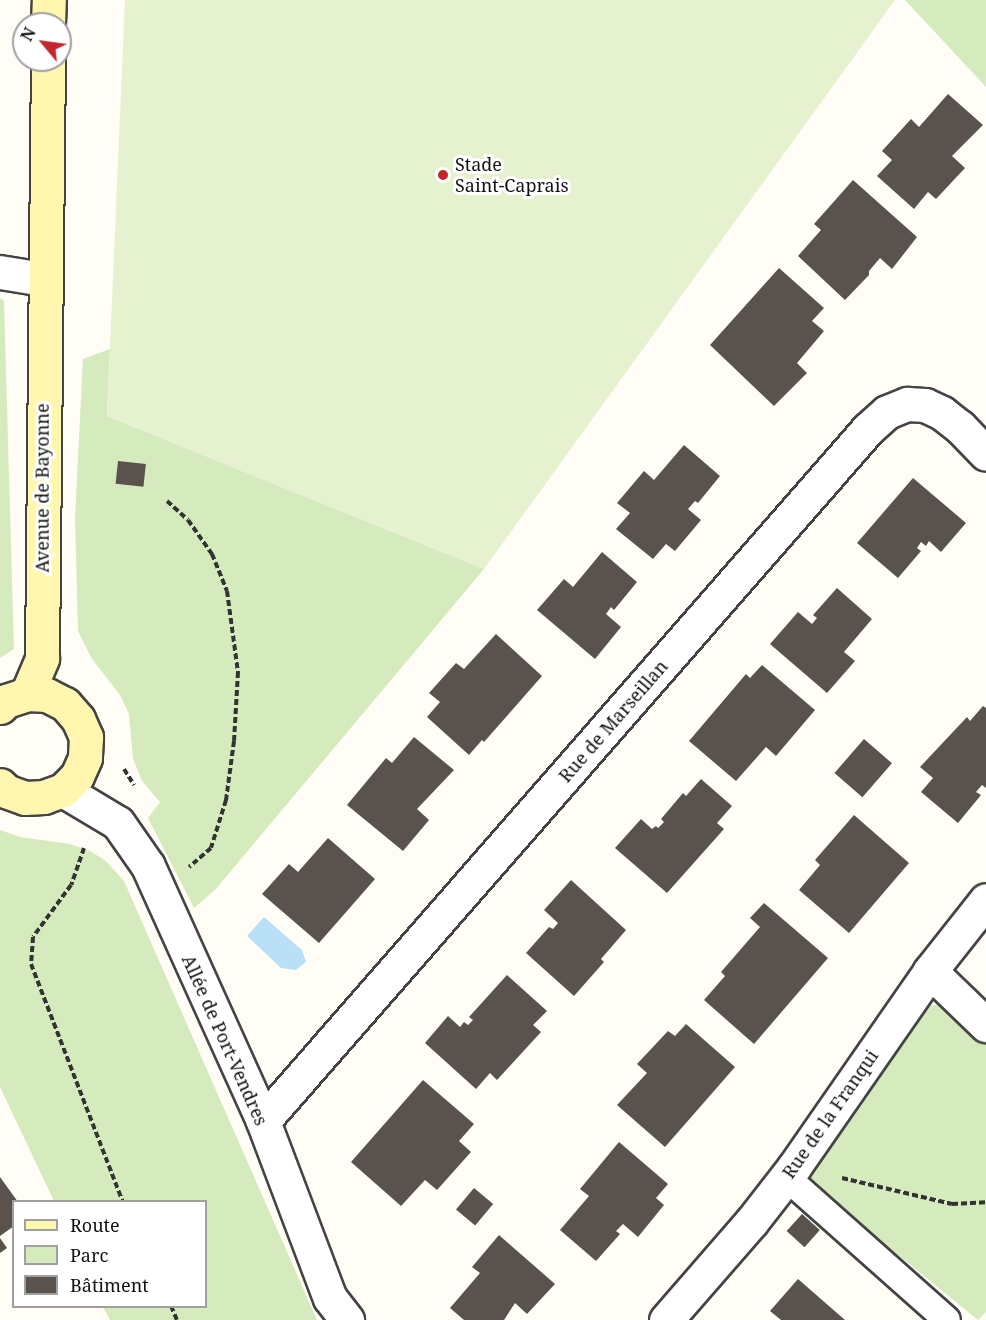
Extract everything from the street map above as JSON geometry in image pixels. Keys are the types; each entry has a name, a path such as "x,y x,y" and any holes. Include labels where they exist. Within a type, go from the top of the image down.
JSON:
{"street":[{"name":"Avenue de Bayonne","path":"14,701 42,658 43,279 48,72"},
{"path":"0,272 43,279"},
{"name":"Rue de Marseillan","path":"263,1121 868,429 887,412 907,404 925,405 942,413 960,427 986,454"},
{"path":"0,785 6,791 25,798 44,797 63,790 77,776 85,758 86,737 78,719 65,704 47,695 14,701"},
{"name":"Allée de Port-Vendres","path":"63,790 118,824 148,866 263,1121 330,1298 346,1320"},
{"name":"Rue de la Franqui","path":"666,1320 752,1221 790,1172 930,971 986,900"},
{"path":"930,971 986,1025"}],"lane":[{"path":"790,1172 947,1320"}],"path":[{"path":"159,893 211,848 226,800 234,741 238,672 227,591 212,554 188,520 167,501"},
{"path":"86,842 71,885 33,937 31,964 122,1200"},
{"path":"790,1172 952,1204 986,1202"}],"green space":[{"name":"Stade Saint-Caprais","path":"125,0 895,0 484,569 107,416"},
{"path":"905,0 986,0 986,87"},
{"path":"0,298 4,301 14,649 0,658"},
{"path":"110,349 107,416 484,569 215,890 194,908 148,818 160,802 142,781 133,759 129,714 120,695 92,659 78,631 75,518 83,359"},
{"path":"0,830 20,837 70,844 90,851 106,861 124,881 317,1320 110,1320 104,1308 207,1308 207,1200 54,1200 0,1087"},
{"path":"939,1004 947,1006 986,1043 986,1312 978,1320 805,1179 922,1012 930,1006"}],"water":[{"path":"264,917 302,950 306,962 296,970 281,968 247,936"}],"building":[{"path":"948,94 983,125 952,156 965,168 936,199 928,192 914,209 877,176 892,160 882,151 911,119 919,127"},
{"path":"853,180 917,237 892,269 880,258 869,271 869,275 845,300 798,256 821,230 814,224"},
{"path":"779,268 824,308 812,321 824,331 797,363 807,373 774,406 710,345"},
{"path":"684,445 720,476 698,503 695,501 688,509 701,520 675,551 666,544 653,559 616,529 630,513 617,503 644,471 654,480"},
{"path":"118,461 146,464 143,487 116,484"},
{"path":"913,478 966,523 941,552 929,541 926,546 921,542 917,548 921,551 898,578 857,543"},
{"path":"602,552 637,582 614,610 611,607 606,614 621,627 595,659 537,610 564,579 573,587"},
{"path":"837,588 872,619 844,652 855,661 827,693 770,644 798,612 812,624 817,618 813,615"},
{"path":"496,634 542,676 484,742 482,740 469,755 427,717 440,702 429,693 456,663 464,669"},
{"path":"762,665 815,710 776,756 766,747 736,781 689,741 746,674 750,678"},
{"path":"983,706 986,708 986,788 982,785 976,792 981,795 958,823 921,792 933,778 920,767 967,717 970,721"},
{"path":"414,737 454,770 417,809 429,820 403,851 347,805 386,758 392,763"},
{"path":"864,739 892,763 862,797 834,773"},
{"path":"701,779 732,806 717,823 724,829 667,893 615,848 641,819 652,829 656,826 658,828 664,822 661,819 683,793 686,796"},
{"path":"854,815 909,863 849,933 799,890 820,865 815,860"},
{"path":"328,838 375,879 319,943 262,894 289,864 298,872"},
{"path":"571,880 626,930 601,959 604,962 574,996 526,953 549,927 553,929 558,923 544,910"},
{"path":"764,903 828,958 754,1044 704,1000 725,976 721,972 760,927 750,918"},
{"path":"507,975 547,1011 533,1025 541,1032 497,1080 490,1073 476,1089 425,1043 448,1016 460,1027 464,1022 468,1025 473,1020 469,1017"},
{"path":"686,1024 735,1067 665,1147 617,1105 647,1073 637,1064 668,1031 675,1036"},
{"path":"423,1080 474,1124 459,1141 471,1152 437,1190 425,1180 401,1206 351,1162"},
{"path":"619,1142 668,1184 656,1198 664,1205 638,1237 623,1224 616,1231 620,1234 596,1261 560,1230 589,1196 580,1189"},
{"path":"0,1177 17,1200 12,1200 12,1227 0,1236"},
{"path":"474,1188 493,1204 475,1226 456,1209"},
{"path":"802,1214 820,1230 804,1247 787,1231"},
{"path":"499,1235 555,1284 527,1314 515,1303 504,1320 464,1320 450,1308 480,1273 472,1267"},
{"path":"0,1238 7,1248 0,1253"},
{"path":"798,1279 845,1320 781,1320 770,1311"}],"place":[{"name":"Stade Saint-Caprais","path":"443,175"}]}
